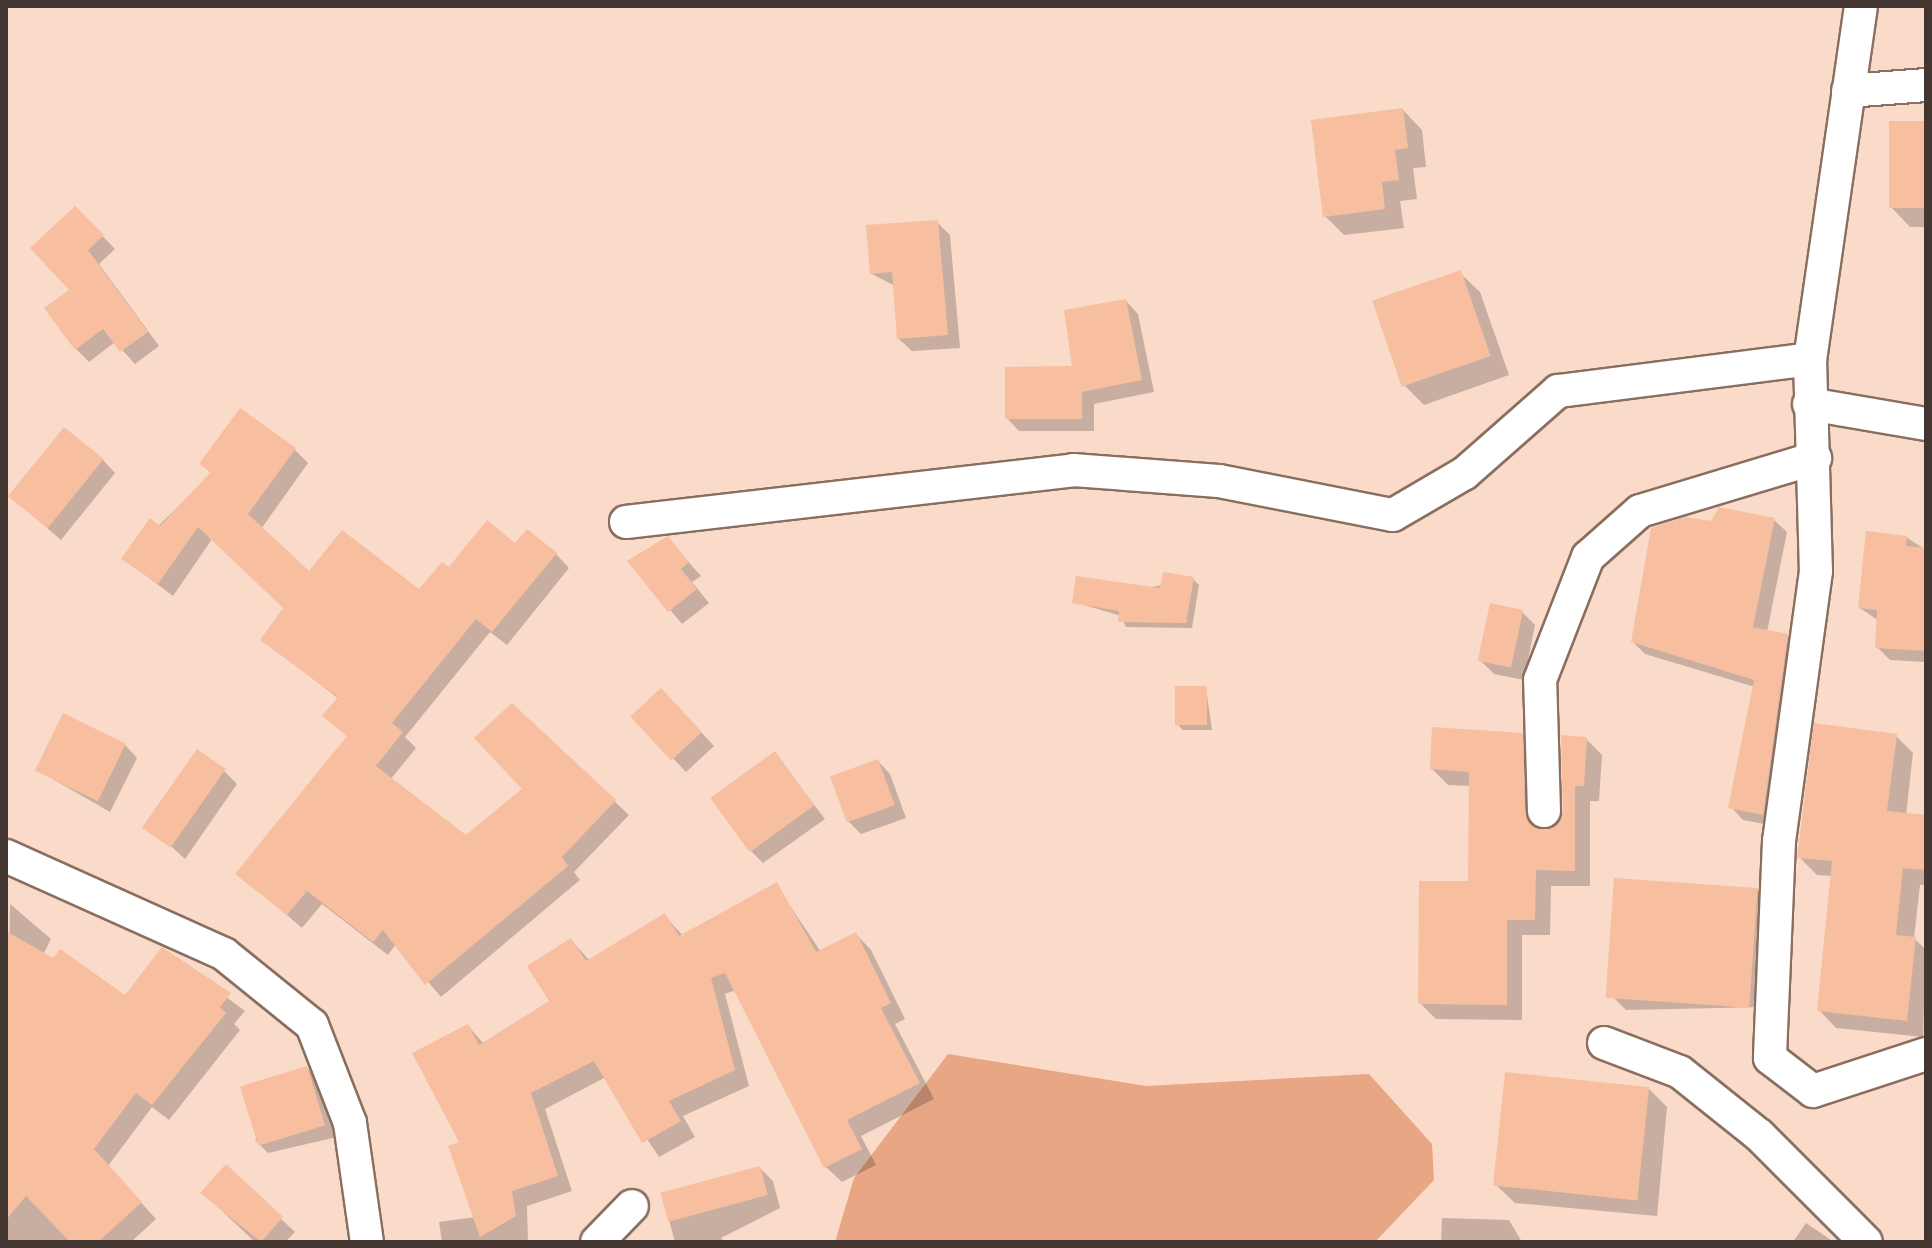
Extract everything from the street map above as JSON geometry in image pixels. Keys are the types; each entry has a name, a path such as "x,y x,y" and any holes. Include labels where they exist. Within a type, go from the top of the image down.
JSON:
{"street":[{"path":"1861,6 1810,359 1816,571 1779,841 1770,1058 1813,1091 1926,1054"},
{"path":"1848,91 1926,85"},
{"path":"626,522 1073,470 1219,481 1393,515 1465,473 1558,391 1810,359"},
{"path":"1809,404 1926,424"},
{"path":"1544,811 1540,680 1588,557 1640,511 1815,458"},
{"path":"6,856 224,954 312,1025 350,1123 367,1242"},
{"path":"1604,1043 1680,1072 1759,1135 1866,1242"},
{"path":"597,1242 632,1206"}],"shaded area":[{"path":"948,1054 1146,1086 1369,1074 1432,1144 1434,1180 1375,1242 835,1242 854,1178"}],"building":[{"path":"1403,108 1408,148 1395,150 1399,180 1382,182 1385,209 1323,217 1311,120"},
{"path":"1889,121 1926,121 1926,208 1889,208"},
{"path":"75,206 104,235 88,250 148,332 120,352 103,329 75,350 44,308 69,290 30,248"},
{"path":"938,220 948,335 897,339 892,272 870,274 866,225"},
{"path":"1461,270 1491,356 1402,387 1372,301"},
{"path":"1126,299 1142,380 1082,392 1082,419 1005,419 1005,367 1072,366 1064,310"},
{"path":"240,408 296,448 248,514 309,571 342,530 419,589 442,562 449,567 487,520 515,543 527,529 557,553 492,632 476,619 392,723 403,732 376,766 466,835 522,789 474,738 512,703 616,800 562,857 568,866 425,985 383,930 373,942 307,891 287,915 235,874 347,736 322,716 338,697 260,640 283,608 198,527 158,584 121,559 150,518 160,526 211,472 199,464"},
{"path":"64,427 104,459 48,528 8,496"},
{"path":"1719,507 1775,518 1753,627 1788,634 1763,815 1728,808 1754,680 1631,642 1651,528 1685,517 1711,521"},
{"path":"1866,531 1907,536 1906,546 1926,548 1926,651 1875,648 1877,610 1858,608"},
{"path":"668,536 689,562 681,569 697,589 668,612 627,561"},
{"path":"1163,572 1194,577 1186,623 1118,622 1119,611 1072,603 1076,576 1160,588"},
{"path":"1490,603 1523,610 1511,668 1478,661"},
{"path":"1175,686 1207,686 1207,725 1175,725"},
{"path":"661,688 702,732 671,761 630,717"},
{"path":"63,713 126,744 98,801 35,771"},
{"path":"1814,723 1897,734 1887,811 1926,815 1924,870 1903,868 1896,935 1916,937 1907,1021 1817,1011 1832,861 1797,858"},
{"path":"1432,727 1523,733 1525,812 1544,830 1563,811 1561,735 1587,737 1584,786 1575,786 1575,871 1536,870 1535,920 1507,920 1507,1005 1418,1004 1419,881 1468,881 1469,772 1430,769"},
{"path":"197,749 226,769 171,848 142,828"},
{"path":"775,751 814,805 750,852 710,798"},
{"path":"878,759 895,805 847,822 830,776"},
{"path":"1614,878 1758,888 1749,1008 1606,998"},
{"path":"777,882 816,952 856,932 891,1003 881,1008 920,1083 847,1120 862,1149 824,1168 725,973 711,978 735,1070 669,1101 681,1121 642,1143 594,1061 531,1093 558,1176 512,1191 516,1216 480,1237 448,1146 459,1142 412,1053 468,1024 479,1045 549,1001 527,966 571,938 586,961 665,913 679,936"},
{"path":"6,931 53,958 60,949 125,995 162,947 231,993 220,1007 226,1013 152,1105 136,1093 94,1149 142,1202 98,1242 70,1242 26,1196 6,1220"},
{"path":"307,1066 325,1125 258,1146 240,1086"},
{"path":"1505,1072 1649,1087 1637,1201 1493,1185"},
{"path":"226,1164 283,1217 261,1242 200,1193"},
{"path":"760,1166 768,1195 668,1222 661,1193"}]}
